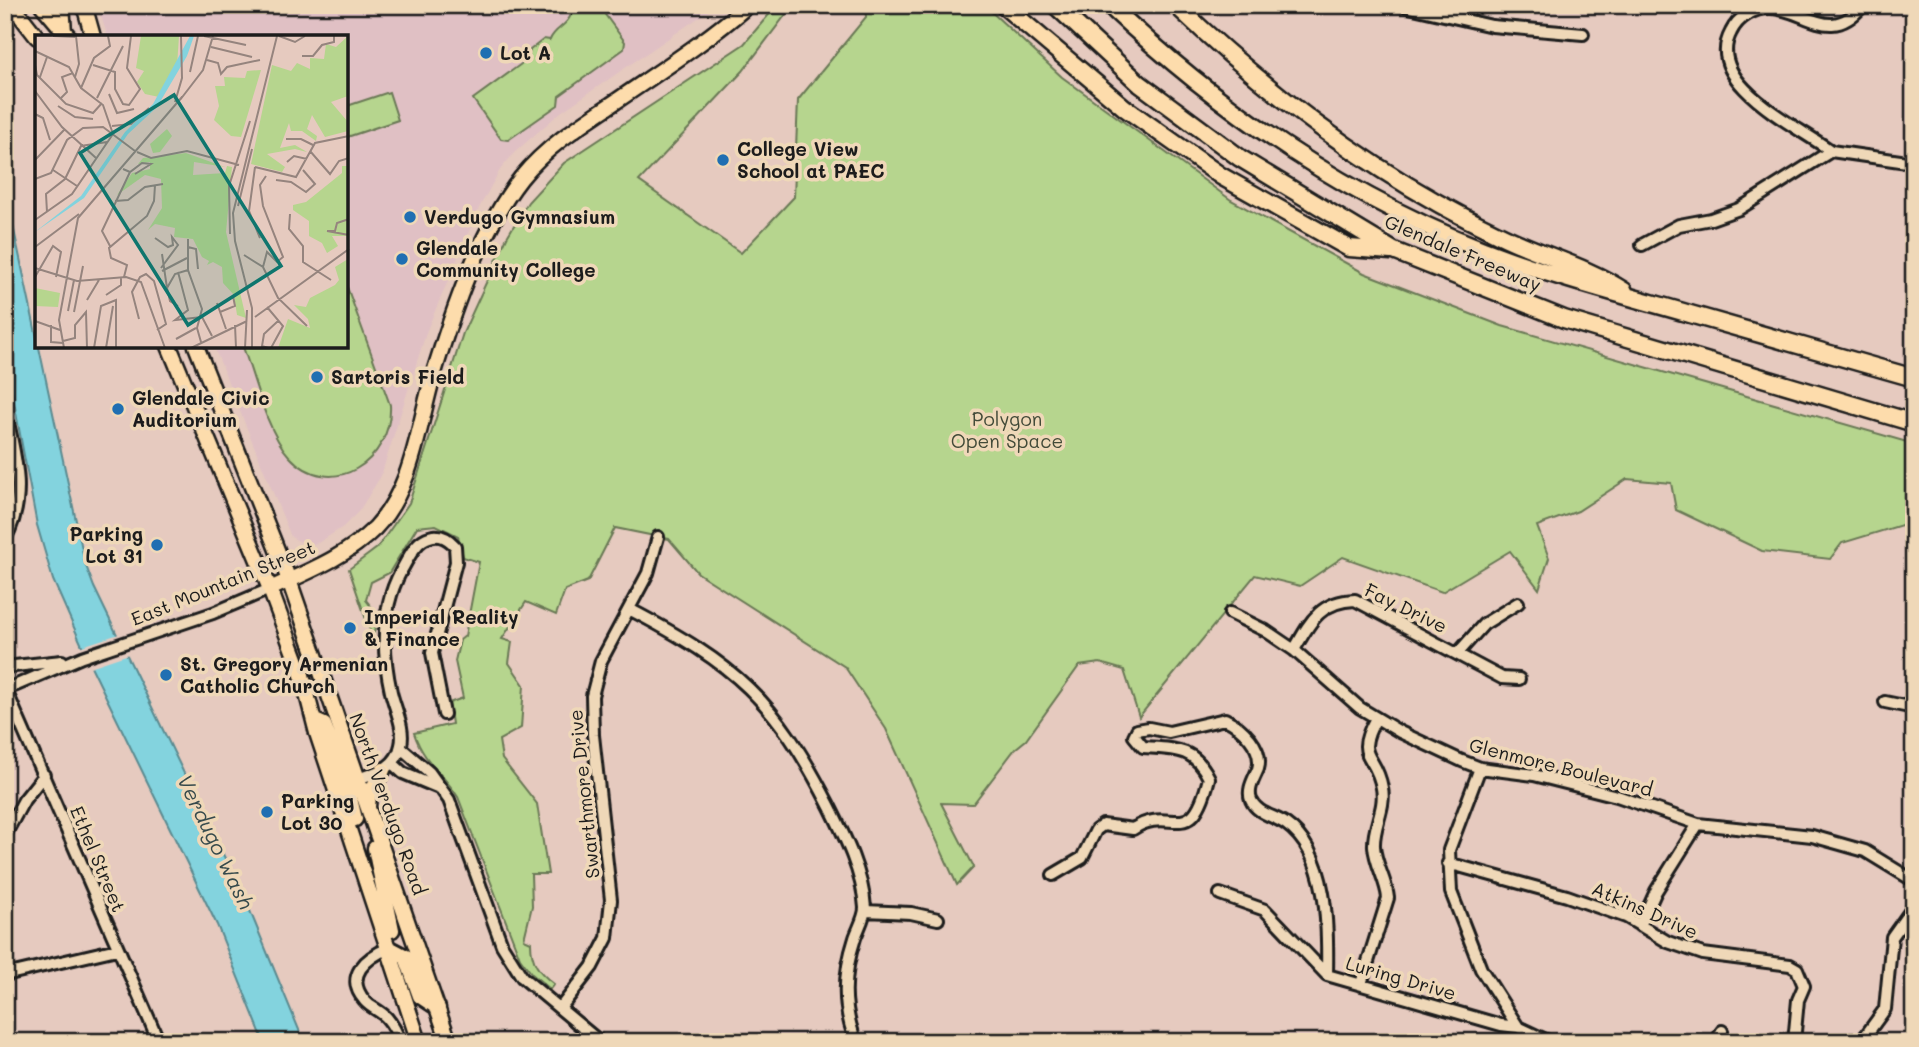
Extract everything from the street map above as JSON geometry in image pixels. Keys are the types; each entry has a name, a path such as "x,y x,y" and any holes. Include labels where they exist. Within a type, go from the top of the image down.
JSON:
{"highway":[{"path":"1003,5 1125,108 1221,176 1349,248 1395,251"},
{"name":"Glendale Freeway","path":"1055,5 1140,84 1240,158 1395,251 1564,319 1914,423"},
{"name":"Glendale Freeway","path":"1109,5 1202,87 1247,120 1343,182 1481,249 1641,302 1914,377"},
{"path":"1176,5 1216,43 1289,103 1416,190 1499,235 1594,272 1641,302"}],"main road":[{"path":"12,5 35,35"},
{"path":"42,5 66,34"},
{"path":"62,5 66,34"},
{"path":"83,5 92,35"},
{"name":"East Mountain Street","path":"270,589 338,557 376,526 390,506 409,467 433,378 462,293 491,229 521,178 563,138 717,30 748,5"},
{"path":"170,348 270,589 302,675 314,720 419,1042"},
{"name":"North Verdugo Road","path":"197,348 289,580 353,780 400,893 449,1042"},
{"path":"314,720 324,724 353,780 362,842 360,862"},
{"path":"388,767 369,795 369,816 394,936 389,948"},
{"path":"389,948 406,957 420,996 438,1008"}],"street":[{"path":"1400,5 1492,26 1583,34"},
{"path":"1863,5 1848,18 1832,24 1814,23 1778,8 1754,11 1734,26 1726,44 1727,64 1737,84 1831,151 1914,163"},
{"path":"1642,245 1679,225 1711,219 1739,209 1831,151"},
{"path":"5,409 19,493 17,508 5,539"},
{"path":"353,780 388,767 401,748 401,727 391,691 384,647 388,599 419,543 435,535 447,537 455,546 456,562 432,653 444,714"},
{"name":"Swarthmore Drive","path":"561,1007 592,967 607,937 611,900 593,735 592,696 601,661 648,573 658,537"},
{"name":"East Mountain Street","path":"6,689 82,657 270,589"},
{"name":"Fay Drive","path":"1294,650 1316,613 1339,601 1355,600 1502,678 1519,680"},
{"path":"1458,653 1484,624 1518,603"},
{"path":"629,610 685,638 758,694 804,757 841,828 860,881 865,911 846,976 844,1004 856,1042"},
{"name":"Glenmore Boulevard","path":"1230,614 1266,631 1294,650 1360,708 1376,718 1436,750 1480,768 1534,775 1617,796 1698,824 1812,836 1866,852 1914,881"},
{"path":"5,667 42,665 82,657"},
{"name":"Ethel Street","path":"6,689 159,1042"},
{"path":"1885,702 1914,708"},
{"path":"1361,984 1388,898 1387,884 1375,858 1373,844 1383,800 1382,785 1365,750 1365,740 1376,718"},
{"path":"1053,874 1082,858 1096,830 1103,825 1133,830 1143,822 1186,821 1195,815 1204,798 1209,778 1202,764 1189,753 1143,747 1134,736 1138,730 1149,728 1169,732 1225,719 1249,736 1258,755 1259,766 1251,783 1250,798 1256,808 1286,824 1298,835 1321,882 1328,924 1327,975"},
{"path":"401,748 429,772 449,800 502,945 522,977 600,1042"},
{"path":"388,767 442,789"},
{"path":"1480,768 1452,839 1448,863 1451,891 1481,969 1518,1027"},
{"path":"5,835 24,800 44,775"},
{"path":"1640,926 1656,891 1698,824"},
{"name":"Atkins Drive","path":"1448,863 1567,896 1626,917 1668,942 1703,954 1790,965 1797,969 1804,986 1798,1000 1794,1042"},
{"name":"Luring Drive","path":"1220,894 1265,910 1289,932 1308,958 1327,975 1501,1025 1518,1027 1550,1042"},
{"path":"1861,1042 1885,1009 1892,936 1914,906"},
{"path":"865,911 911,913 938,919"},
{"path":"389,948 370,956 362,965 357,976 358,989 364,1000 385,1015 400,1042"},
{"path":"5,975 117,949"},
{"path":"1716,1042 1722,1031"}],"shaded area":[{"name":"Glendale Community College","path":"97,5 717,5 561,112 515,152 500,170 479,208 427,330 381,476 359,511 343,527 318,543 306,545 291,537 214,348 348,348 348,35 107,35"}],"green space":[{"path":"583,5 598,5 625,42 624,49 559,96 558,105 508,140 501,139 473,99 528,59 530,50 544,39 550,40 571,14"},
{"name":"Polygon Open Space","path":"777,5 793,5 743,71 639,181 741,253 794,197 798,100 866,17 865,5 984,5 1062,77 1231,200 1364,273 1502,326 1914,444 1914,526 1908,523 1842,543 1830,559 1762,551 1676,510 1671,483 1627,479 1578,511 1537,526 1549,558 1539,589 1510,551 1442,592 1343,557 1300,586 1255,575 1139,717 1124,670 1100,663 1079,666 1026,740 1015,749 973,804 941,803 974,867 957,885 886,729 845,667 698,573 669,539 615,528 588,581 565,590 556,615 526,602 502,639 512,642 509,663 524,685 521,728 499,740 502,759 537,804 548,874 531,874 532,906 524,939 531,942 536,966 554,984 550,989 532,974 520,958 458,797 428,760 414,733 452,724 449,703 463,698 455,661 460,640 465,636 479,562 463,557 458,536 436,525 417,527 389,573 371,582 366,600 377,614 373,640 349,569 377,548 409,503 463,333 507,237 528,202 564,163 744,44"},
{"path":"389,92 398,120 348,137 348,106"},
{"path":"348,290 390,405 388,425 381,443 370,458 356,469 340,475 323,475 306,469 281,446 262,404 243,348 348,348"}],"water":[{"name":"Verdugo Wash","path":"5,188 35,329 35,348 39,348 85,563 94,587 248,906 304,1042 264,1042 217,925 91,666 53,580 37,525 5,354"}],"pier":[{"path":"119,634 129,654 90,667 79,647"}],"place":[{"name":"Lot A","path":"486,53"},
{"name":"College View School at PAEC","path":"723,160"},
{"name":"Verdugo Gymnasium","path":"410,217"},
{"name":"Glendale Community College","path":"402,259"},
{"name":"Sartoris Field","path":"317,377"},
{"name":"Glendale Civic Auditorium","path":"118,409"},
{"name":"Parking Lot 31","path":"157,545"},
{"name":"Imperial Reality & Finance","path":"350,628"},
{"name":"St. Gregory Armenian Catholic Church","path":"166,675"},
{"name":"Parking Lot 30","path":"267,812"}]}
